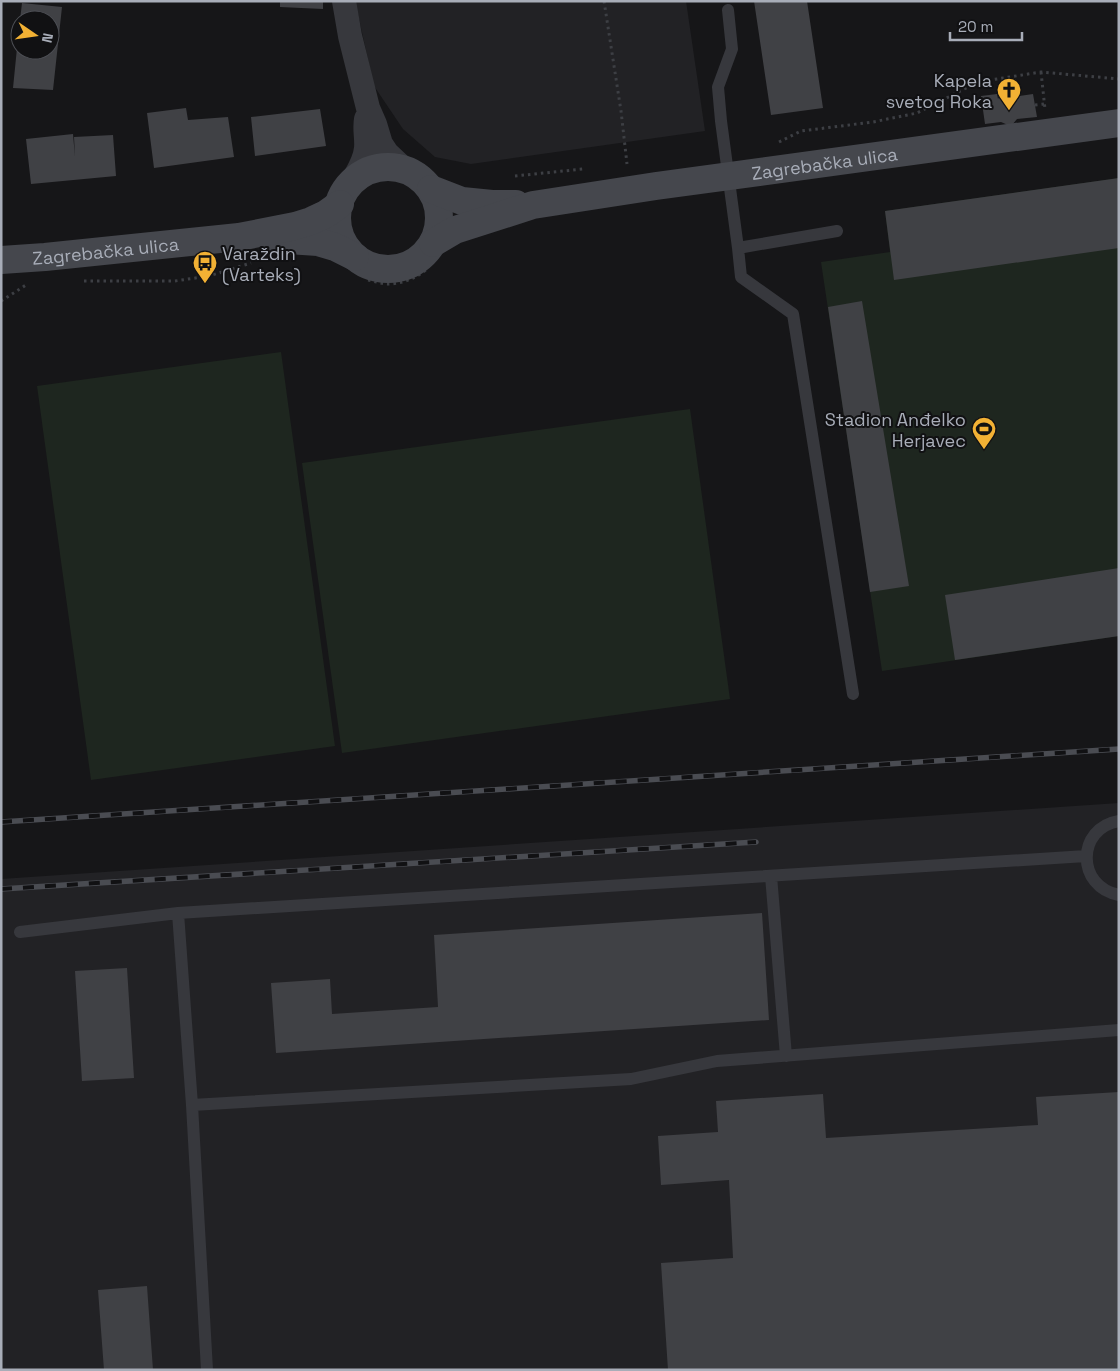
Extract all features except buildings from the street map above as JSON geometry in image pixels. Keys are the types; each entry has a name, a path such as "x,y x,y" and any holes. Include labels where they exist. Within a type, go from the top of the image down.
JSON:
{"main road":[{"name":"Zagrebačka ulica","path":"239,237 318,242 335,247 368,264 382,268 397,268 412,264 433,243 456,230 533,205 656,186 1119,123"},
{"name":"Zagrebačka ulica","path":"1,260 239,237 295,226 326,214 363,173 377,168 391,167 404,169 419,177 431,189 462,201 533,205"},
{"path":"431,189 437,202 439,216 438,230 433,243"},
{"path":"346,193 338,218 340,232 346,246 355,257"}],"street":[{"path":"344,1 350,36 368,108 381,144 404,169"},
{"path":"346,193 363,164 366,148 365,126 368,108"}],"lane":[{"path":"728,10 732,50 718,86 741,277 793,314 853,694"},
{"path":"738,248 837,231"},
{"path":"1119,821 1110,822 1097,831 1089,842 1086,856 1089,872 1097,885 1110,893 1119,895"},
{"path":"20,932 178,913 1086,856"},
{"path":"771,876 786,1056"},
{"path":"178,913 192,1105 207,1370"},
{"path":"192,1105 631,1079 717,1061 1119,1030"}],"path":[{"path":"604,1 621,111 626,164 635,163"},
{"path":"775,144 801,132 873,122 917,113 978,82 1041,72 1119,79"},
{"path":"1041,72 1048,133"},
{"path":"1035,105 1044,104"},
{"path":"508,177 587,168"},
{"path":"1,301 27,285"}],"shaded area":[{"path":"355,1 686,1 705,131 471,164 435,157 403,129 374,86"},
{"name":"Stadion Anđelko Herjavec","path":"1119,178 1119,636 882,671 821,262 890,252 885,211"},
{"path":"281,352 335,746 91,780 37,386"},
{"path":"690,409 730,699 342,753 302,463"},
{"path":"1119,803 1119,1370 1,1370 1,879"}],"railway":[{"path":"1,822 1119,749"},
{"path":"1,889 756,842"}],"place":[{"name":"Kapela svetog Roka","path":"1009,111"},
{"name":"Varaždin (Varteks)","path":"205,284"},
{"name":"Stadion Anđelko Herjavec","path":"984,450"}]}
